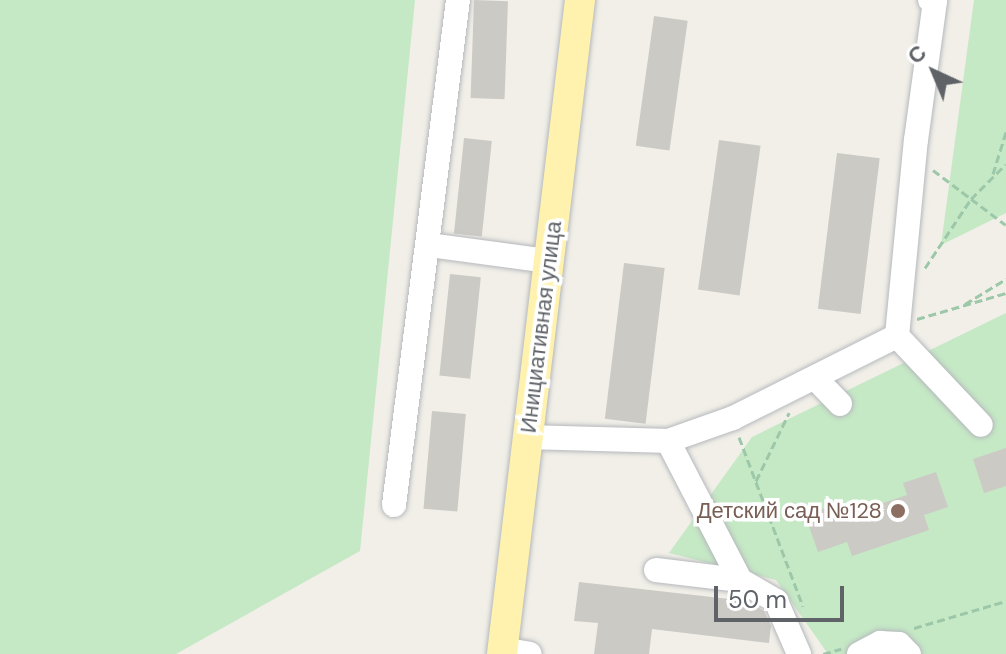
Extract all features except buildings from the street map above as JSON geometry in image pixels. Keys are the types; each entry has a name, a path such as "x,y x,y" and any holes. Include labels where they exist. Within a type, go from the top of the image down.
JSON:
{"main road":[{"name":"Инициативная улица","path":"511,652 528,437 580,0"}],"lane":[{"path":"394,505 458,0"},
{"path":"933,0 898,330 981,425"},
{"path":"429,245 548,261"},
{"path":"528,437 668,441 733,418 809,381 898,330"},
{"path":"809,381 840,404"},
{"path":"668,441 740,580"},
{"path":"656,570 740,580 776,601 796,652"},
{"path":"856,650 880,643 899,644 909,654"}],"path":[{"path":"993,178 1006,132"},
{"path":"919,277 971,199 1006,164"},
{"path":"914,169 933,169 1006,225"},
{"path":"961,307 1006,279"},
{"path":"898,330 1006,293"},
{"path":"756,481 809,381"},
{"path":"733,418 806,616"},
{"path":"915,628 1006,601"},
{"path":"823,654 856,650"}],"green space":[{"path":"0,0 415,0 360,551 176,654 0,654"},
{"path":"974,0 1006,0 1006,213 941,245"},
{"path":"1006,313 1006,654 828,654 776,580 669,553 752,437"}],"place":[{"name":"Детский сад №128","path":"898,511"}]}
